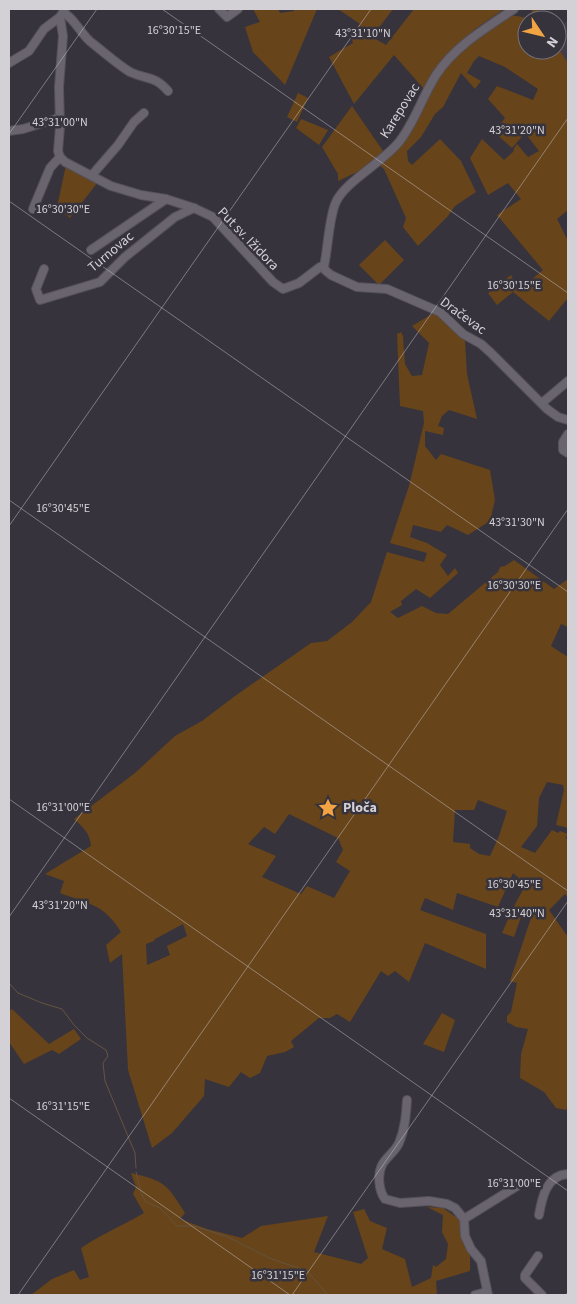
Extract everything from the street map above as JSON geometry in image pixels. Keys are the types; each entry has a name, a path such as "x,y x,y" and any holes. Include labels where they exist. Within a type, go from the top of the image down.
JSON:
{"street":[{"path":"220,9 227,17 238,9"},
{"name":"Karepovac","path":"325,268 335,203 342,191 399,142 418,111 436,75 449,59 474,35 514,9"},
{"path":"9,63 29,51 44,29 63,13"},
{"path":"63,13 68,14 88,40 116,62 131,72 160,82 168,91"},
{"path":"33,209 50,168 60,157 58,151 59,87 62,61 63,13"},
{"path":"92,175 134,122 144,114"},
{"path":"9,131 23,129 59,118"},
{"name":"Put sv. Ižidora","path":"60,157 65,162 111,186 140,195 166,199 194,208 213,217 272,282 283,289 299,283 320,267 325,268"},
{"path":"91,250 166,199"},
{"name":"Turnovac","path":"44,269 36,288 40,300 100,282 125,257 175,217 194,208"},
{"name":"Dračevac","path":"325,268 331,275 357,287 387,289 440,312 463,334 481,344 558,417 568,420"},
{"path":"542,403 568,381"},
{"path":"568,434 563,442 563,450 568,453"},
{"path":"407,1100 404,1127 399,1142 395,1150 381,1166 380,1192 385,1199 400,1203 429,1202 448,1204 455,1208 464,1219 465,1236 471,1249 481,1261 487,1294 474,1295"},
{"path":"539,1214 542,1196 549,1184 561,1174 568,1174"},
{"path":"464,1219 516,1186"},
{"path":"538,1256 525,1275 525,1278 542,1295"}],"shaded area":[{"path":"253,9 278,9 280,13 294,11 294,9 317,9 285,85 253,52 245,27 260,22"},
{"path":"338,9 393,9 372,37 386,45 414,9 504,9 475,29 432,72 424,89 394,55 354,104 329,57 353,43 351,36 360,24"},
{"path":"516,16 517,60 566,60 568,63 568,210 557,219 568,241 568,298 549,321 513,292 497,305 488,293 511,275 519,290 543,270 497,215 521,199 508,183 488,195 470,158 482,139 504,160 514,151 517,144 528,157 539,151 525,133 512,148 494,132 505,118 488,99 497,86 533,100 538,89 505,67 479,56 467,73 481,81 475,89 461,73 443,107 435,114 421,137 407,151 408,161 412,165 440,139 461,161 476,192 455,206 448,216 418,246 403,227 406,218 384,169 379,165 412,128 439,75 449,62 482,33 509,17"},
{"path":"568,20 568,63 566,60"},
{"path":"298,93 308,98 297,122 287,117"},
{"path":"352,106 383,151 370,166 338,181 338,174 322,147"},
{"path":"301,119 328,130 319,145 296,128"},
{"path":"66,165 98,182 70,218 57,207"},
{"path":"385,240 404,260 379,285 359,265"},
{"path":"432,314 439,315 465,341 467,374 477,419 449,410 442,416 438,426 444,428 443,435 425,431 425,446 436,460 441,454 490,470 495,500 490,521 468,535 447,525 441,532 413,525 410,537 427,543 447,555 440,565 448,576 455,568 458,573 430,598 416,589 401,601 402,605 390,612 398,618 422,606 436,613 448,614 498,572 500,567 514,560 554,589 568,579 568,627 561,624 551,646 568,657 568,828 556,825 564,790 563,785 547,782 539,798 537,826 521,847 535,853 552,830 568,834 566,839 568,839 568,897 565,894 549,910 568,937 568,1105 566,1110 556,1108 544,1092 520,1078 521,1054 528,1029 516,1027 507,1022 507,1016 511,1012 517,983 510,981 532,915 523,911 514,937 502,933 526,884 513,873 498,907 457,893 453,910 425,898 420,910 486,934 486,969 425,943 409,982 395,971 388,976 381,971 350,1022 337,1014 330,1018 319,1018 291,1041 294,1047 285,1052 267,1056 260,1073 250,1078 241,1072 229,1087 205,1079 204,1096 172,1133 152,1148 128,1070 122,954 110,963 106,945 121,932 102,910 60,893 64,881 45,874 91,846 88,834 74,819 135,773 175,736 202,721 311,643 327,641 352,622 371,602 387,552 424,562 427,553 390,543 409,486 424,423 423,411 400,406 397,334 401,332 403,336 405,364 412,376 422,375 429,343 412,326","holes":["478,800 507,811 490,856 479,854 470,848 470,844 453,842 455,810 474,810","289,814 338,838 343,850 336,862 350,871 334,898 307,886 301,894 262,877 276,856 248,844 264,827 275,834","183,924 187,936 167,946 170,955 147,965 146,944"]},
{"path":"12,1009 49,1044 74,1029 81,1039 59,1054 52,1050 24,1064 9,1042 9,1011"},
{"path":"442,1013 455,1020 444,1052 423,1044"},
{"path":"131,1173 164,1185 185,1213 180,1219 207,1229 242,1238 261,1226 328,1216 314,1252 361,1264 368,1258 353,1212 364,1209 370,1221 387,1228 382,1249 405,1259 412,1287 431,1278 433,1265 436,1267 446,1259 448,1244 442,1232 443,1215 427,1207 443,1208 460,1220 463,1243 470,1255 470,1271 436,1281 437,1295 31,1295 52,1279 74,1270 80,1280 89,1277 81,1248 144,1213 133,1194 136,1187"}],"waterway":[{"path":"9,983 18,993 62,1009 87,1038 106,1050 108,1056 103,1063 105,1081 135,1153 136,1168"},
{"path":"136,1172 141,1193 146,1202 160,1208 177,1226 194,1226 228,1237 269,1258 307,1271 328,1295"}],"place":[{"name":"Ploča","path":"328,808"}]}
